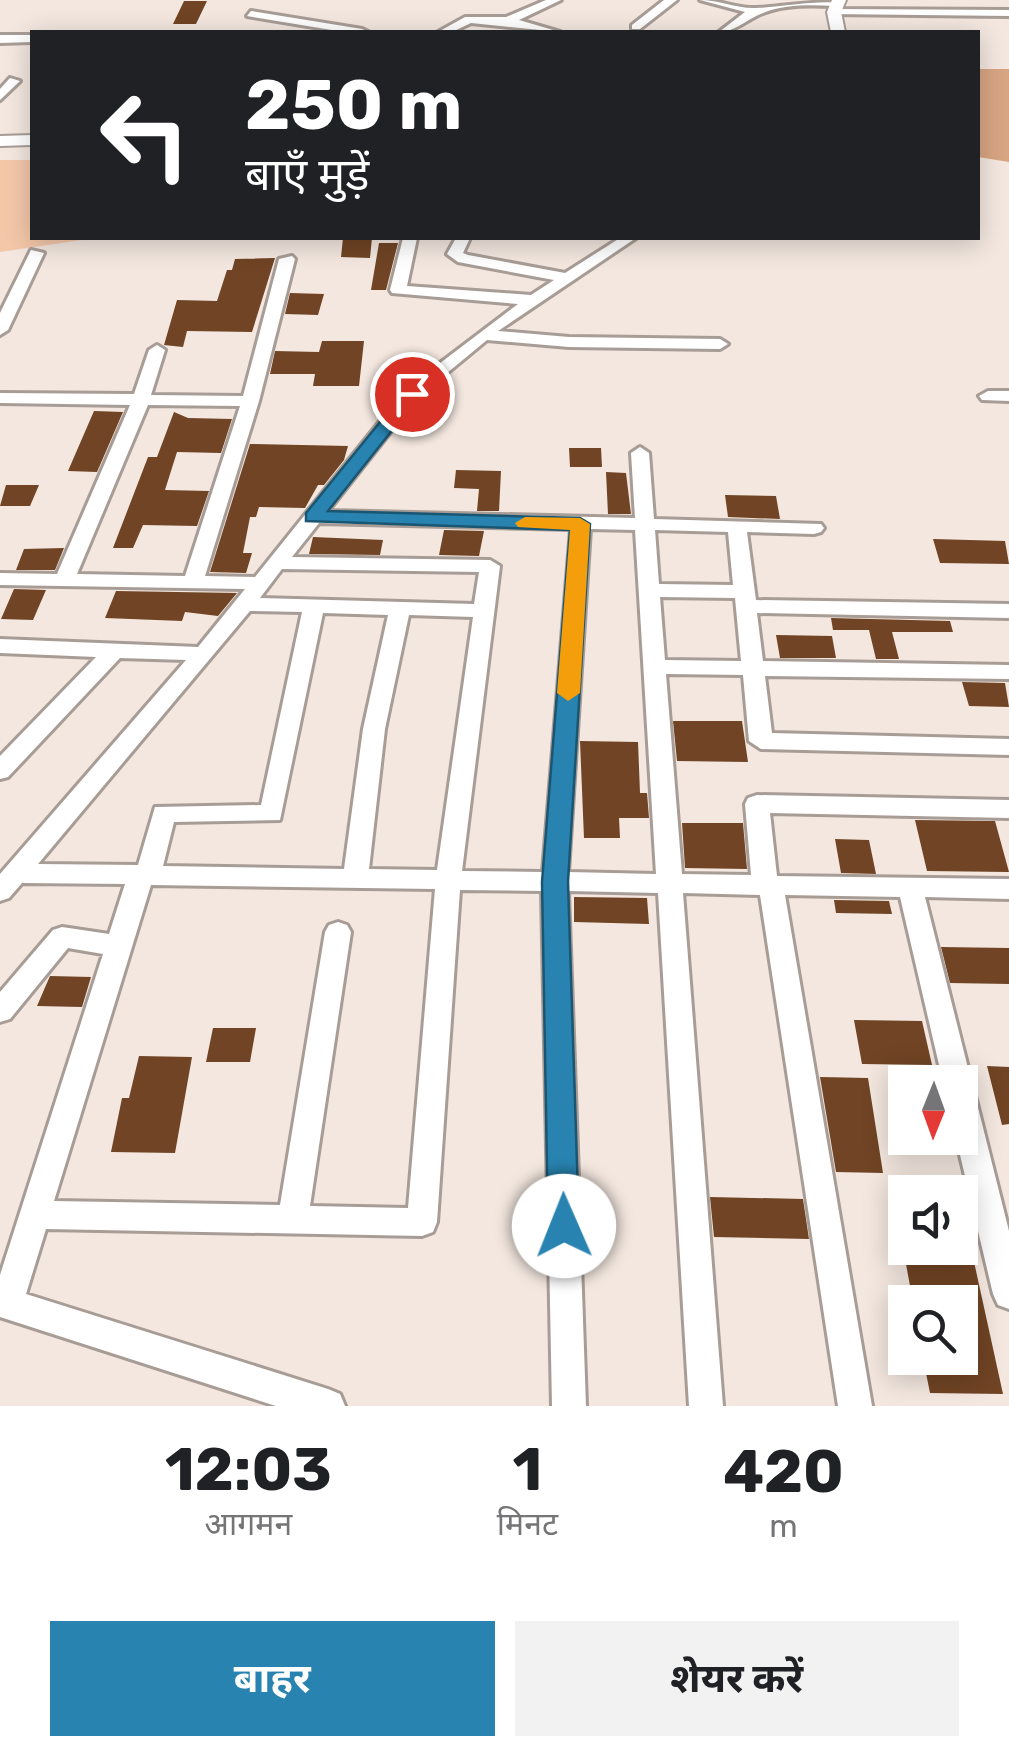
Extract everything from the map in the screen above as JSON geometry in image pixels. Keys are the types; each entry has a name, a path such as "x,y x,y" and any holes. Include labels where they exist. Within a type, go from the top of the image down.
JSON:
{"street":[{"path":"254,0 249,18 346,30"},
{"path":"508,20 556,0"},
{"path":"636,27 671,0"},
{"path":"706,0 754,10"},
{"path":"728,29 754,10 786,2 1009,13"},
{"path":"836,5 838,30"},
{"path":"448,30 469,19 508,20 547,30"},
{"path":"0,39 30,39"},
{"path":"0,96 14,81"},
{"path":"0,141 30,140"},
{"path":"410,240 398,290 534,300"},
{"path":"462,240 455,254 463,259 568,278"},
{"path":"8,882 204,654 412,394 484,334 626,240"},
{"path":"0,330 36,252"},
{"path":"192,582 250,401 287,259"},
{"path":"484,334 569,342 720,344"},
{"path":"64,580 157,350"},
{"path":"988,396 1009,396"},
{"path":"0,398 250,401"},
{"path":"640,452 706,1406"},
{"path":"313,517 814,528"},
{"path":"570,1406 555,882 580,524"},
{"path":"737,527 761,741 1009,747"},
{"path":"34,1214 422,1222 448,880 490,566 276,564"},
{"path":"0,579 259,583"},
{"path":"649,590 744,599 1009,611"},
{"path":"244,604 484,611"},
{"path":"314,606 271,814 164,813 116,946 4,1302 328,1406"},
{"path":"355,878 374,729 400,609"},
{"path":"0,646 204,654"},
{"path":"0,771 116,649"},
{"path":"654,667 1009,672"},
{"path":"856,1406 758,804 1009,809"},
{"path":"8,882 144,875 1009,888"},
{"path":"910,887 953,1065"},
{"path":"293,1219 338,932"},
{"path":"0,1011 62,937 116,946"},
{"path":"978,1145 998,1202 1009,1294"}],"shaded area":[{"path":"980,69 1009,69 1009,162 980,157"},
{"path":"0,160 30,160 30,240 81,240 0,252"}],"building":[{"path":"184,1 207,1 196,24 173,24"},
{"path":"343,240 372,240 370,258 341,257"},
{"path":"379,243 398,243 386,290 371,290"},
{"path":"275,258 252,332 187,331 183,347 164,345 177,300 217,301 227,270 232,270 235,259"},
{"path":"290,293 324,294 318,315 285,314"},
{"path":"322,341 364,341 359,386 313,386 315,374 270,374 275,351 319,352"},
{"path":"94,411 123,412 97,472 68,471"},
{"path":"174,412 188,418 232,419 221,453 177,452 165,490 209,491 197,526 143,525 133,548 113,548 148,457 157,457"},
{"path":"250,444 348,446 344,460 324,485 318,485 305,508 259,507 256,517 250,517 243,553 252,553 246,573 210,572"},
{"path":"569,448 601,448 602,467 570,467"},
{"path":"456,470 501,471 499,511 477,511 479,489 454,488"},
{"path":"606,472 626,473 631,514 608,514"},
{"path":"6,485 39,485 30,506 0,506"},
{"path":"725,495 776,496 780,519 728,517"},
{"path":"444,530 484,531 479,556 439,555"},
{"path":"313,537 383,540 380,555 309,554"},
{"path":"933,539 1005,541 1009,564 940,563"},
{"path":"64,548 55,570 16,570 24,549"},
{"path":"14,589 46,590 33,620 1,619"},
{"path":"116,591 237,593 218,616 185,612 182,621 105,618"},
{"path":"831,618 950,621 953,632 892,632 899,659 876,659 869,630 833,630"},
{"path":"776,635 832,636 836,658 780,658"},
{"path":"962,682 1005,683 1009,707 969,706"},
{"path":"673,721 742,721 748,762 677,761"},
{"path":"580,741 638,742 640,793 647,793 649,818 619,818 620,838 584,838"},
{"path":"915,820 995,821 1009,872 927,871"},
{"path":"682,823 743,823 747,869 685,868"},
{"path":"835,839 869,840 876,874 841,873"},
{"path":"574,897 647,898 649,924 574,922"},
{"path":"834,900 889,901 892,914 836,913"},
{"path":"941,947 1009,948 1009,984 950,983"},
{"path":"50,976 91,977 82,1007 37,1006"},
{"path":"854,1020 922,1021 932,1065 862,1064"},
{"path":"213,1028 256,1028 250,1062 206,1062"},
{"path":"139,1056 192,1057 175,1153 111,1152 122,1098 129,1098"},
{"path":"987,1066 1009,1067 1009,1124 1002,1125"},
{"path":"820,1077 868,1078 883,1173 836,1172"},
{"path":"710,1197 803,1199 809,1239 714,1237"},
{"path":"906,1265 975,1265 1003,1394 930,1393 926,1375 978,1375 978,1285 910,1285"}],"slow traffic":[{"path":"525,523 580,524 568,693"}],"route":[{"path":"412,394 313,517 580,524 555,882 564,1226"}]}
